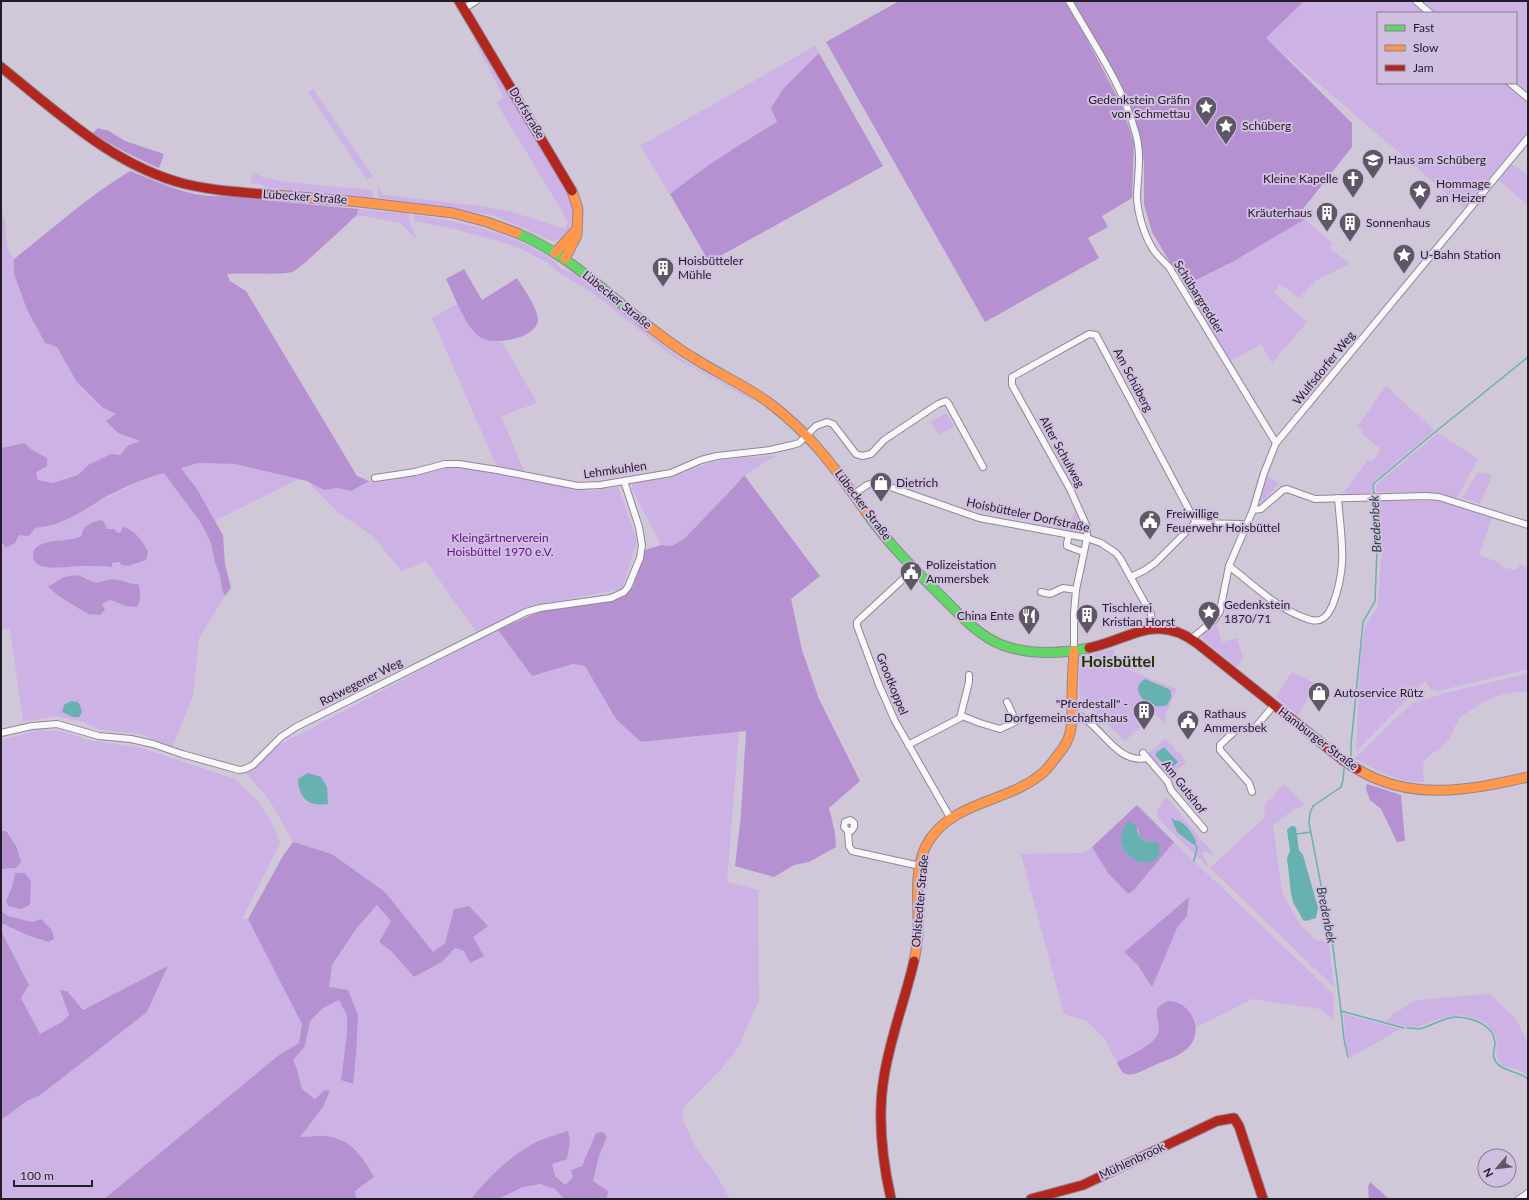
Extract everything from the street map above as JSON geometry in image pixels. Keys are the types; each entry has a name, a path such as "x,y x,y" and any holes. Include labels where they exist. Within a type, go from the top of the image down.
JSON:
{"main road":[{"name":"Dorfstraße","path":"461,3 574,194 578,209 575,239 565,259"},
{"name":"Lübecker Straße","path":"1,66 78,129 108,150 134,165 173,181 206,189 375,202 455,214 513,231 555,253 592,279 675,346 774,406 806,435 830,462 880,530 914,569 968,622 990,639 1004,645 1020,649 1049,653 1074,651 1094,647 1125,636 1152,629"},
{"path":"555,253 576,230"},
{"name":"Hamburger Straße","path":"1152,629 1164,628 1174,630 1191,639 1347,764 1372,777 1390,784 1413,790 1433,792 1474,788 1528,776"},
{"name":"Ohlstedter Straße","path":"891,1199 883,1156 880,1126 880,1103 886,1061 908,985 917,944 920,866 922,854 928,840 941,826 951,819 1037,778 1056,758 1066,744 1073,713 1072,695 1074,651"},
{"name":"Mühlenbrook","path":"1031,1199 1083,1185 1217,1121 1231,1118 1236,1120 1239,1126 1263,1199"}],"street":[{"path":"461,3 468,6 476,1"},
{"name":"Schübargredder","path":"1069,1 1112,76 1133,125 1140,154 1137,195 1138,209 1154,252 1169,267 1276,443"},
{"path":"1416,1 1429,12"},
{"path":"1511,84 1528,98"},
{"name":"Wulfsdorfer Weg","path":"1191,639 1203,627 1212,622 1218,615 1223,600 1229,566 1254,510 1264,473 1276,443 1528,138"},
{"name":"Am Schüberg","path":"1011,379 1015,375 1089,334 1096,335 1196,523"},
{"name":"Alter Schulweg","path":"1011,379 1012,385 1075,499 1087,527 1088,538"},
{"name":"Lehmkuhlen","path":"375,478 415,472 445,464 459,464 578,486 595,486 671,473 701,460 717,456 776,449 799,443 811,430 822,423 833,424 856,454 866,455 871,454 884,440 895,432 938,404 946,401 983,467"},
{"name":"Rotwegener Weg","path":"1,733 32,726 57,724 100,736 143,741 221,766 239,770 245,769 253,765 281,737 292,729 526,612 546,607 611,598 624,592 631,583 640,558 642,545 639,527 624,481"},
{"name":"Hoisbütteler Dorfstraße","path":"854,494 867,485 876,482 979,518 1088,538 1101,543 1116,553 1131,577 1150,614 1152,629"},
{"path":"1254,510 1261,509 1282,490 1287,489 1315,499 1439,497 1528,524"},
{"path":"1229,566 1282,607 1311,620 1318,620 1325,617 1330,612 1339,588 1342,573 1343,550 1338,498"},
{"path":"1131,577 1155,563 1192,525 1196,523 1247,525"},
{"path":"1069,535 1066,543 1067,546 1084,552"},
{"path":"1074,651 1074,613 1076,590 1088,538"},
{"name":"Grootkoppel","path":"914,569 857,622 857,626 879,685 895,722 951,819"},
{"path":"1041,592 1050,594 1063,588 1076,590"},
{"path":"908,744 957,721 962,716 969,675"},
{"path":"962,716 1000,729 1015,722 1007,702"},
{"path":"1252,792 1249,783 1220,750 1220,745 1237,728 1254,729 1274,705"},
{"name":"Am Gutshof","path":"1073,713 1086,718 1121,753 1141,759 1145,756 1168,782 1171,790 1204,829"},
{"path":"848,831 849,846 852,851 920,866"},
{"path":"1519,1199 1528,1193"}],"green space":[{"path":"1304,1 1410,1 1423,12 1377,12 1377,84 1506,84 1528,103 1528,132 1464,208 1265,38"},
{"path":"1422,1 1528,1 1528,94 1516,84 1517,12 1435,12"},
{"path":"478,38 566,187 572,203 573,217 567,233 559,240 553,241 492,215 378,198 377,185 384,195 480,206 509,211 565,229 568,221 496,102 504,98 474,40"},
{"path":"815,46 819,53 783,89 777,122 696,174 670,194 640,146"},
{"path":"313,89 373,176 367,180 308,92"},
{"path":"1511,163 1528,176 1528,205 1499,181"},
{"path":"252,172 262,177 285,182 372,190 373,198 270,189 260,184 251,184"},
{"path":"358,209 409,214 410,224 418,241 400,223 357,215"},
{"path":"1,212 4,218 7,247 14,259 14,274 27,310 45,343 57,347 76,381 103,408 116,414 107,421 118,433 140,441 127,446 120,455 88,465 78,475 53,483 38,480 36,472 40,454 31,449 25,443 1,448"},
{"path":"414,215 466,224 501,234 534,248 551,258 562,269 572,272 589,283 655,339 682,359 742,393 753,401 675,358 594,294 557,271 548,263 519,248 495,240 458,230 414,221"},
{"path":"1305,219 1332,243 1329,247 1350,264 1317,280 1299,298 1280,284 1274,293 1307,322 1272,363 1261,344 1229,362 1184,286 1234,261"},
{"path":"459,303 466,320 495,342 502,342 537,403 501,416 525,473 497,467 432,318"},
{"path":"1386,386 1434,430 1372,483 1372,493 1342,495 1368,460 1372,462 1381,449 1362,434 1364,431 1358,426"},
{"path":"946,413 954,426 938,435 931,422"},
{"path":"1438,433 1478,459 1457,498 1436,493 1376,492 1376,485"},
{"path":"776,456 744,475 737,485 685,538 672,546 661,545 632,489 632,483 670,477 716,461 748,457"},
{"path":"198,463 235,464 299,479 215,521 197,489 180,468"},
{"name":"Kleingärtnerverein Hoisbüttel 1970 e.V.","path":"453,465 588,491 618,487 637,541 622,589 542,604 476,632 426,561 401,571 374,537 339,513 307,481 324,490 337,488 351,491 369,481 421,473"},
{"path":"1478,472 1482,474 1484,472 1492,476 1480,504 1462,498"},
{"path":"164,473 201,523 211,543 215,563 220,575 222,590 225,596 199,638 193,696 172,747 140,734 100,730 83,722 56,716 23,722 10,629 1,629 1,541 6,548 15,543 19,535 35,528 46,528 147,477","holes":["104,522 107,529 118,534 121,532 140,539 147,549 120,562 112,563 112,567 74,566 54,569 43,544 74,540 81,536 81,531","84,577 96,583 111,579 138,584 131,606 126,606 110,600 88,614 51,590"]},
{"path":"1267,476 1279,483 1263,503 1259,501"},
{"path":"1378,501 1440,501 1492,518 1479,555 1500,563 1501,567 1516,570 1520,565 1528,568 1528,669 1438,691 1431,690 1425,681 1356,751 1361,649 1365,627 1378,606 1382,546"},
{"path":"1076,508 1085,531 1083,533 1067,531"},
{"path":"1216,622 1222,642 1237,638 1243,658 1237,667 1202,638 1203,632"},
{"path":"498,630 532,676 574,664 585,665 616,719 641,742 739,731 727,882 758,890 759,1000 738,1048 722,1068 683,1108 683,1120 697,1150 717,1176 730,1199 607,1199 608,1191 593,1181 599,1156 607,1137 596,1133 582,1166 565,1185 555,1176 552,1164 570,1141 567,1131 538,1141 510,1159 493,1174 471,1199 354,1199 356,1198 355,1191 361,1155 343,1141 325,1136 300,1137 323,1107 330,1092 325,1090 315,1099 302,1089 293,1060 305,1046 310,1021 323,1008 339,1000 347,1016 347,1033 341,1079 358,1015 329,987 332,965 356,929 377,905 391,921 379,942 392,952 414,977 442,962 455,948 483,956 473,937 454,909 445,943 433,952 385,892 332,854 293,842 270,801 246,773 277,746"},
{"path":"1114,649 1114,664 1177,689 1166,713 1164,723 1155,714 1125,741 1080,699 1079,668 1084,667 1087,664 1090,655"},
{"path":"1292,672 1316,684 1298,715 1276,697"},
{"path":"1526,674 1528,675 1528,691 1504,694 1492,698 1464,714 1460,718 1449,739 1425,761 1423,766 1424,782 1415,782 1388,775 1355,758 1412,703 1449,692"},
{"path":"39,730 65,732 87,740 141,748 235,779 258,801 272,823 280,843 242,919 248,919 302,1024 299,1043 279,1055 104,1199 1,1199 1,1120 27,1101 39,1096 147,1012 168,967 82,1010 67,991 60,990 70,1015 62,1022 40,1034 21,998 29,985 1,931 1,923 27,935 41,919 32,922 8,916 1,911 2,869 16,868 7,832 1,830 1,740","holes":["15,873 21,909 6,901 13,884"]},
{"path":"1165,739 1175,748 1174,749 1177,752 1178,751 1186,762 1169,777 1167,777 1148,754"},
{"path":"1284,784 1304,805 1296,808 1273,825 1282,893 1300,925 1316,940 1325,942 1329,948 1334,987 1210,868 1264,818 1265,805"},
{"path":"1165,798 1167,798 1216,857 1205,851 1202,853 1208,865 1207,866 1159,820 1158,811","holes":["1175,826 1189,830 1196,841 1194,844 1177,832"]},
{"path":"1174,842 1334,995 1333,1019 1320,1009 1252,999 1197,1027 1193,1017 1157,1014 1159,1029 1156,1037 1140,1050 1117,1062 1104,1038 1087,1021 1064,1014 1021,854 1083,853 1092,847 1108,873 1128,894 1134,890","holes":["1189,897 1187,916 1177,928 1152,986 1137,964 1124,952"]},
{"path":"1484,994 1491,995 1516,1019 1528,1043 1528,1076 1521,1071 1500,1064 1496,1051 1497,1038 1486,1023 1475,1018 1458,1015 1439,1019 1415,1028 1387,1022 1392,1015 1416,1000"},
{"path":"1344,1014 1400,1029 1350,1058 1345,1039"},
{"path":"540,1184 555,1189 564,1199 498,1199 523,1187"}],"shaded area":[{"path":"899,1 1065,1 1121,104 1134,143 1132,198 1102,216 1108,227 1088,238 1099,258 985,322 826,42"},
{"path":"1071,1 1304,1 1266,38 1352,123 1352,147 1299,214 1305,219 1234,261 1184,286 1152,232 1144,204 1144,162 1140,139 1124,93"},
{"path":"819,53 883,166 709,262 670,194 722,156 777,122 771,108 783,89"},
{"path":"98,128 109,131 125,141 164,154 159,168 125,152 93,133"},
{"path":"130,171 186,192 210,196 358,209 357,215 313,256 292,272 276,274 227,274 230,281 246,291 357,476 369,481 351,491 337,488 324,490 307,481 235,464 198,463 181,468 197,489 223,535 225,564 231,588 225,596 222,590 220,575 215,563 211,543 201,523 164,473 121,489 63,521 45,527 35,528 29,536 19,535 15,543 6,548 1,541 1,448 25,443 31,449 47,458 47,466 36,472 38,480 53,483 78,475 88,465 111,454 120,455 127,446 140,441 118,433 106,421 116,414 103,408 76,381 57,347 45,343 27,310 14,274 14,259 85,202"},
{"path":"464,269 482,300 517,278 536,310 538,320 536,326 523,336 504,341 486,340 480,337 475,333 465,319 446,279"},
{"path":"744,475 820,576 791,599 802,650 819,699 860,781 829,808 835,833 836,847 809,862 794,865 774,877 735,866 741,815 746,731 641,742 616,719 585,666 573,664 532,676 498,630 545,609 620,598 633,587 645,550 661,545 672,546 685,538"},
{"path":"100,520 104,522 107,529 114,529 118,533 121,532 122,527 134,533 144,544 148,552 146,560 128,566 121,565 120,562 112,563 112,567 81,566 61,568 45,567 34,561 33,553 37,547 47,542 81,536 85,527"},
{"path":"78,575 96,583 111,579 138,584 140,596 137,607 126,606 110,600 102,604 105,610 100,615 88,614 60,597 48,587 64,577"},
{"path":"1145,679 1171,691 1171,698 1167,705 1154,705 1142,699 1138,689 1140,684"},
{"path":"71,701 78,702 82,710 79,717 73,717 62,712 64,705"},
{"path":"1164,747 1178,762 1169,770 1156,756 1156,753"},
{"path":"308,773 321,777 327,787 328,804 321,805 310,803 300,792 298,779"},
{"path":"1367,784 1401,795 1405,841 1397,842 1381,809 1370,800 1366,789"},
{"path":"1137,805 1174,842 1134,890 1128,894 1108,873 1092,847","holes":["1138,829 1139,836 1144,841 1155,842 1129,857 1122,847"]},
{"path":"1175,820 1179,821 1188,828 1196,841 1194,845 1177,832 1173,822"},
{"path":"1130,822 1135,825 1139,836 1144,841 1159,844 1159,854 1154,861 1146,863 1137,861 1128,856 1123,848 1121,836 1126,823"},
{"path":"1291,826 1296,828 1299,850 1303,855 1318,908 1316,918 1306,921 1303,920 1293,902 1291,893 1287,858 1290,851 1287,830"},
{"path":"1,830 7,832 17,848 21,862 16,868 2,869 1,883"},
{"path":"293,842 332,854 385,892 433,952 445,943 454,909 469,906 488,926 473,937 484,956 470,963 464,951 455,948 442,962 414,977 392,952 379,942 391,921 377,905 356,929 332,965 329,987 348,990 358,1015 353,1084 341,1080 347,1033 347,1016 339,1000 323,1008 310,1021 305,1046 293,1060 302,1089 315,1099 325,1090 330,1091 323,1107 300,1137 326,1136 343,1141 356,1150 374,1177 355,1191 356,1198 354,1199 104,1199 279,1055 299,1043 302,1024 248,919 283,856"},
{"path":"15,873 25,873 31,881 30,905 21,909 8,906 6,901 13,884"},
{"path":"1189,897 1187,916 1177,928 1152,987 1137,964 1124,952"},
{"path":"1,911 8,916 32,922 41,919 52,930 54,939 49,942 27,935 1,923"},
{"path":"1,931 29,985 21,998 40,1034 62,1022 69,1015 60,990 67,991 83,1010 168,966 147,1012 39,1096 27,1101 1,1120"},
{"path":"1169,1001 1181,1004 1192,1016 1196,1029 1193,1041 1185,1051 1173,1057 1137,1073 1129,1075 1124,1073 1120,1069 1117,1062 1152,1042 1158,1033 1159,1028 1157,1011 1162,1004"},
{"path":"568,1131 570,1141 567,1159 552,1164 555,1176 565,1185 573,1177 571,1170 582,1166 596,1133 603,1132 607,1137 599,1156 593,1181 608,1191 607,1199 564,1199 555,1189 540,1184 523,1187 498,1199 471,1199 493,1174 510,1159 538,1141"},
{"path":"1370,1182 1389,1199 1369,1199 1368,1187"}],"waterway":[{"name":"Bredenbek","path":"1374,496 1373,484 1528,357"},
{"name":"Bredenbek","path":"1351,759 1351,745 1363,622 1375,601 1377,550 1374,500"},
{"path":"1144,709 1148,704"},
{"name":"Bredenbek","path":"1344,769 1341,787 1313,806 1310,813 1309,823 1333,947 1341,1011 1404,1028"},
{"path":"1297,834 1311,832"},
{"path":"1194,861 1197,848 1195,843"},
{"path":"1341,1011 1344,1039 1348,1057"},
{"name":"Bredenbek","path":"1407,1028 1419,1029 1452,1017 1469,1019 1481,1023 1486,1026 1493,1036 1495,1042 1493,1055 1496,1062 1503,1068 1520,1074 1528,1079"}],"traffic: fast":[{"path":"517,233 535,241 567,261 643,322"},
{"path":"866,512 884,536 914,569 964,619 986,637 1002,645 1023,651 1056,652 1089,648"}],"traffic: slow":[{"path":"565,259 577,235 578,209 572,191"},
{"path":"276,195 360,202 453,213 487,222 517,233"},
{"path":"555,253 576,230"},
{"path":"643,322 701,363 759,396 784,414 822,453 866,512"},
{"path":"914,961 918,935 917,896 919,872 924,849 940,827 953,817 981,803 1026,785 1044,772 1061,751 1068,739 1072,724 1074,651"},
{"path":"1357,769 1398,786 1441,790 1485,786 1528,777"}],"traffic: jam":[{"path":"459,1 572,191"},
{"path":"1,67 87,136 110,151 159,176 185,184 219,190 276,195"},
{"path":"1089,648 1131,634 1156,629 1169,630 1183,635 1198,644 1344,761 1357,769"},
{"path":"891,1199 883,1154 881,1123 882,1092 890,1048 914,961"},
{"path":"1031,1199 1083,1185 1217,1121 1234,1118 1239,1126 1263,1199"}],"place":[{"name":"Gedenkstein Gräfin von Schmettau","path":"1206,126"},
{"name":"Schüberg","path":"1226,146"},
{"name":"Haus am Schüberg","path":"1373,180"},
{"name":"Kleine Kapelle","path":"1353,198"},
{"name":"Hommage an Heizer","path":"1420,210"},
{"name":"Kräuterhaus","path":"1327,232"},
{"name":"Sonnenhaus","path":"1350,242"},
{"name":"U-Bahn Station","path":"1404,274"},
{"name":"Hoisbütteler Mühle","path":"663,288"},
{"name":"Dietrich","path":"881,502"},
{"name":"Freiwillige Feuerwehr Hoisbüttel","path":"1150,540"},
{"name":"Polizeistation Ammersbek","path":"911,592"},
{"name":"Gedenkstein 1870/71","path":"1209,632"},
{"name":"Tischlerei Kristian Horst","path":"1087,634"},
{"name":"China Ente","path":"1029,636"},
{"name":"Autoservice Rütz","path":"1319,712"},
{"name":"\"Pferdestall\" - Dorfgemeinschaftshaus","path":"1144,730"},
{"name":"Rathaus Ammersbek","path":"1188,740"}],"district":[{"name":"Hoisbüttel","path":"1118,661"}]}
